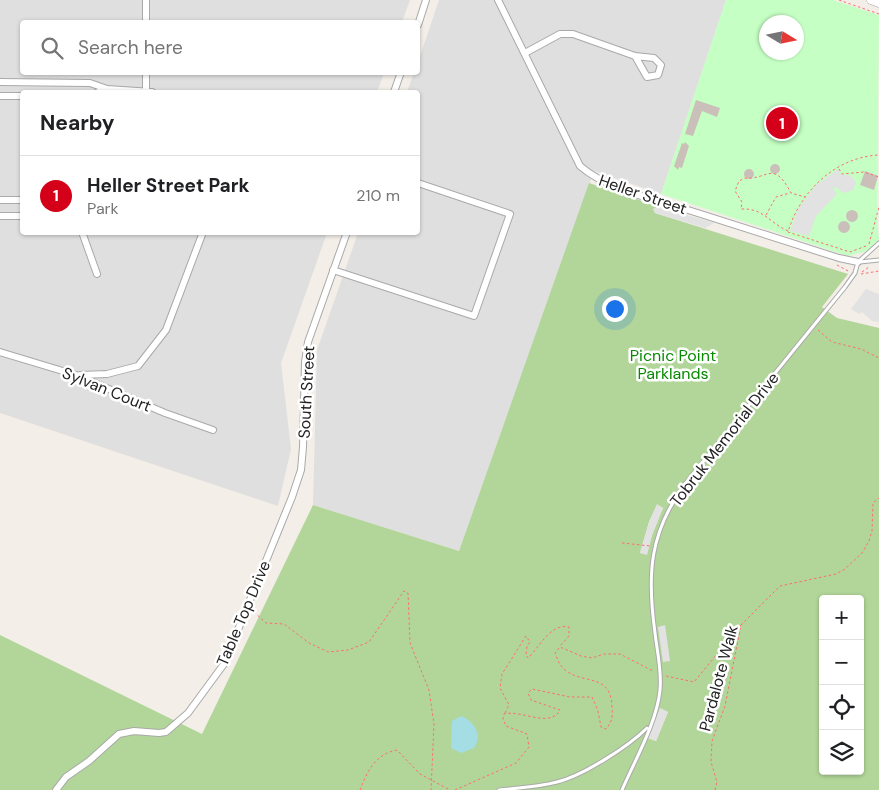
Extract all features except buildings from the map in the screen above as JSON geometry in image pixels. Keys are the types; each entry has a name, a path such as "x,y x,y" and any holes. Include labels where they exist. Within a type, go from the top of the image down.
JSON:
{"street":[{"path":"146,0 146,20"},
{"path":"420,20 426,0"},
{"name":"Heller Street","path":"498,0 580,166 590,175 603,182 661,202 839,258 858,262"},
{"path":"871,0 879,3"},
{"path":"524,53 560,34 573,34 635,56"},
{"path":"146,75 146,90"},
{"path":"395,90 400,75"},
{"path":"0,82 90,83 107,89 120,90"},
{"path":"0,96 20,96"},
{"path":"334,270 474,316 510,214 420,184"},
{"path":"0,200 20,200"},
{"path":"0,216 20,216"},
{"path":"83,235 97,274"},
{"path":"76,375 107,374 138,366 166,330 202,235"},
{"name":"South Street","path":"292,497 301,470 304,447 305,362 308,342 346,235"},
{"name":"Sylvan Court","path":"0,352 76,375 164,413 213,430"},
{"name":"Table Top Drive","path":"56,790 66,777 89,761 118,734 134,731 166,732 188,713 224,664 246,605 292,497"}],"lane":[{"path":"858,262 879,243"},
{"name":"Heller Street","path":"858,262 879,260"},
{"name":"Tobruk Memorial Drive","path":"622,790 659,702 661,675 650,589 654,546 662,521 681,490 845,287 855,273 858,262"},
{"name":"Tobruk Memorial Drive","path":"499,790 557,782 572,777 637,738 649,726"}],"path":[{"path":"839,0 879,14"},
{"path":"788,232 798,207 815,184 839,168 859,158 879,155"},
{"path":"839,168 842,174 864,172 879,177"},
{"path":"805,197 791,192 783,180 771,173 739,181 735,191 742,202 741,210 747,208 762,212 779,227 788,232 840,250 855,252 870,243 879,206"},
{"path":"766,215 776,197 791,192"},
{"path":"813,326 832,342 862,349 879,358"},
{"name":"Pardalote Walk","path":"715,790 717,782 711,762 712,741 731,680 741,625 780,586 836,574 845,569 862,553 869,541 872,531 873,504 879,498"},
{"path":"622,543 654,546"},
{"path":"246,605 266,623 284,624 309,643 328,652 348,650 369,642 404,591 408,593 410,643 429,690 434,724 431,790"},
{"path":"560,646 581,656 592,658 604,654 620,654 661,675 694,682 741,625"},
{"path":"455,790 516,763 529,747 527,734 506,726 503,720 504,714 508,705 500,688 502,674 526,636 530,642 527,646 526,655 528,658 551,632 560,627 569,627 569,636 555,653 563,668 570,674 596,680 606,688 612,700 613,711 612,722 606,729 601,727 595,702 592,698 586,696 570,697 532,690 528,693 530,700 560,710 557,715 552,717 534,717 510,712 504,714"},
{"path":"360,790 369,768 390,751 397,750 420,774 450,790"}],"shaded area":[{"path":"0,0 410,0 403,20 20,20 20,75 383,75 378,90 20,90 20,235 326,235 281,363 291,449 278,506 0,413"},
{"path":"439,0 726,0 661,194 594,171 459,551 313,505 317,350 357,235 420,235 420,90 408,90 413,75 420,75 420,56"},
{"path":"838,169 841,175 849,175 854,179 856,183 853,190 844,193 835,187 833,189 837,194 816,216 809,236 790,231 798,209 816,185"},
{"path":"660,207 714,223 705,228 655,213 653,209"},
{"path":"866,289 879,294 879,322 872,321 862,312 859,314 851,309"},
{"path":"657,504 663,508 652,535 647,555 640,553 649,522"},
{"path":"665,625 670,661 663,662 658,627"},
{"path":"660,708 668,712 656,741 648,738"}],"green space":[{"path":"726,0 833,0 879,15 877,223 879,239 867,251 848,256 661,194"},
{"name":"Picnic Point Parklands","path":"589,183 660,207 653,209 655,213 848,274 822,307 837,318 879,328 879,790 0,790 0,635 202,734 313,505 459,551","holes":["657,505 663,508 652,535 647,554 640,553 649,522","660,709 668,712 656,741 648,738"]}],"water":[{"path":"461,716 470,721 476,729 478,738 474,748 461,753 451,748 452,721"}],"place":[{"name":"Heller Street Park","path":"782,123"}]}
